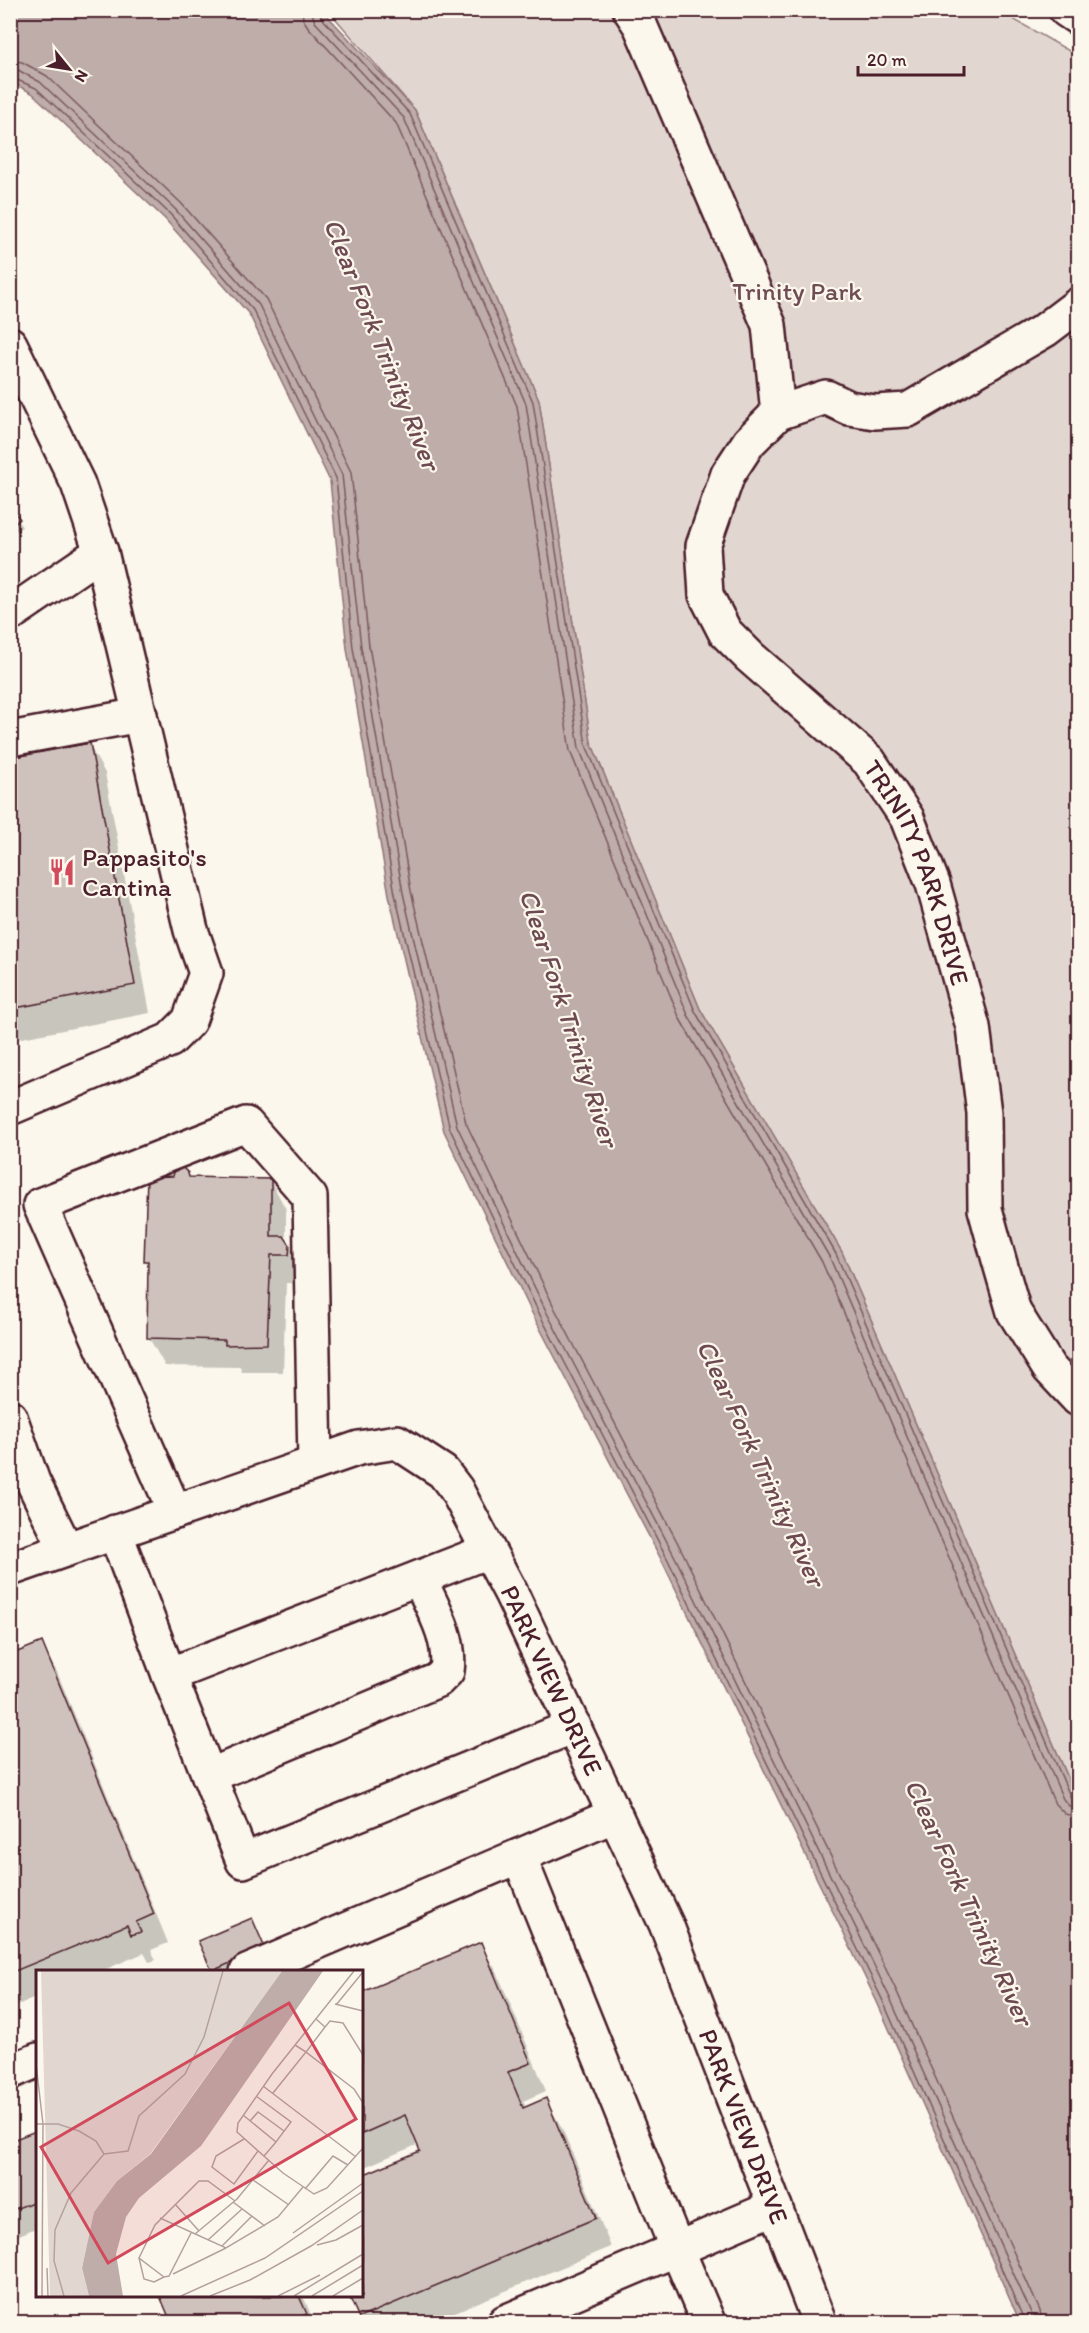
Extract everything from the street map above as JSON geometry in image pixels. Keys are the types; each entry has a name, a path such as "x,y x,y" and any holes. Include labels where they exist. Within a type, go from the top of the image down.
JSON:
{"street":[{"path":"630,10 644,36 769,325 778,413 826,398 849,408 875,412 908,410 1045,330 1078,305"},
{"path":"1066,10 1078,18"},
{"path":"10,344 78,484 101,552 191,930 206,973 189,1021 170,1040 10,1108"},
{"name":"TRINITY PARK DRIVE","path":"778,413 749,442 728,474 703,546 706,595 725,632 806,707 869,761 907,818 933,884 973,1027 984,1113 985,1209 1014,1312 1049,1368 1078,1399"},
{"path":"10,615 101,552"},
{"path":"10,739 140,715"},
{"path":"175,1512 40,1205 246,1124 310,1197 315,1463"},
{"path":"10,1417 33,1482 66,1549"},
{"name":"PARK VIEW DRIVE","path":"10,1569 359,1448 397,1442 443,1472 456,1489 511,1593 666,1924 819,2322"},
{"path":"115,1532 243,1861 574,1726"},
{"path":"169,1675 488,1551"},
{"path":"210,1776 438,1680 447,1671 449,1659 446,1640 419,1578"},
{"path":"249,1970 615,1815"},
{"path":"519,1856 708,2322"},
{"path":"10,2072 36,2061"},
{"path":"505,2322 775,2207"}],"green space":[{"name":"Trinity Park","path":"329,11 999,11 1078,56 1078,1801 842,1252 700,1009 591,742 539,400 415,110"}],"water":[{"name":"Clear Fork Trinity River","path":"10,11 323,11 415,110 539,400 591,742 700,1009 842,1252 1078,1801 1078,2322 1020,2322 877,2002 663,1563 535,1319 444,1131 389,895 347,649 330,481 249,314 165,219 32,93 11,82"}],"building":[{"path":"10,506 20,519 10,526"},
{"name":"Pappasito's Cantina","path":"90,743 135,985 10,1009 10,758"},
{"path":"181,1166 189,1177 271,1179 271,1236 284,1236 290,1245 289,1255 271,1255 267,1344 225,1345 225,1340 147,1338 148,1261 144,1261 147,1177 173,1176 175,1169"},
{"path":"42,1642 154,1914 136,1922 141,1932 131,1935 127,1925 10,1973 10,1655"},
{"path":"252,1918 265,1948 212,1970 198,1941"},
{"path":"481,1942 531,2063 508,2072 523,2108 546,2098 596,2218 359,2318 349,2297 363,2297 363,2175 420,2151 405,2115 363,2134 363,1992"},
{"path":"36,2131 36,2201 10,2211 10,2141"},
{"path":"160,2297 299,2297 307,2314 287,2322 171,2322"}],"place":[{"name":"Pappasito's Cantina","path":"62,872"}]}
